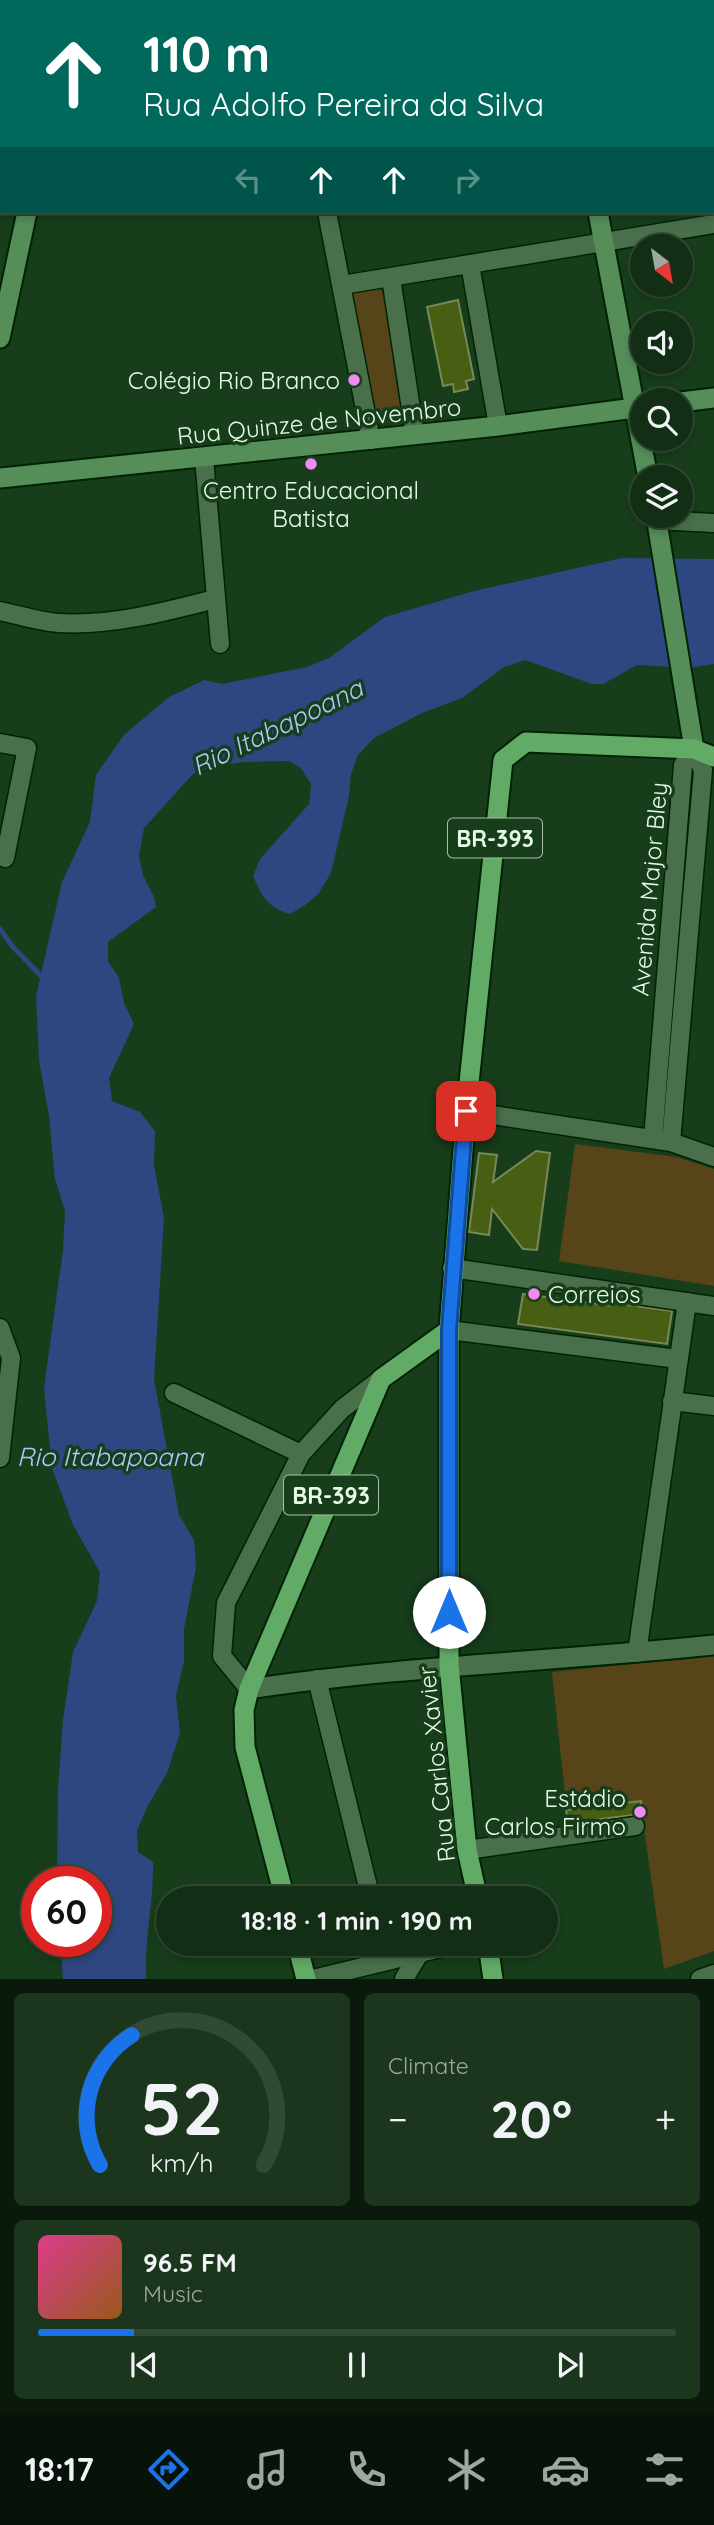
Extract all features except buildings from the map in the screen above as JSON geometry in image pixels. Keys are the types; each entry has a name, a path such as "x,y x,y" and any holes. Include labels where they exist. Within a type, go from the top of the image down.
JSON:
{"main road":[{"path":"0,338 3,311 27,214"},
{"path":"598,214 635,388"},
{"path":"693,401 714,398"},
{"name":"Rua Quinze de Novembro","path":"0,478 498,426 630,408"},
{"path":"657,528 694,749 714,757"},
{"name":"BR-393","path":"449,1330 466,1111 503,760 526,742 694,749"},
{"path":"381,1379 449,1330"},
{"name":"Rua Carlos Xavier","path":"449,1330 449,1665 467,1850 475,1886"},
{"name":"BR-393","path":"282,1886 245,1747 244,1710 249,1689 381,1379"},
{"path":"300,1956 306,1979"},
{"path":"490,1956 493,1979"}],"street":[{"path":"327,214 371,440"},
{"path":"342,285 714,224"},
{"path":"470,264 498,426"},
{"path":"391,278 415,435"},
{"path":"204,458 220,644"},
{"path":"693,521 714,523"},
{"path":"0,611 57,623 104,622 215,599"},
{"path":"0,743 27,748 5,858"},
{"name":"Avenida Major Bley","path":"662,1140 703,770 694,749"},
{"path":"466,1111 662,1140 714,1157"},
{"path":"452,1268 714,1306"},
{"path":"637,1653 687,1302"},
{"path":"0,1328 6,1356 0,1458"},
{"path":"449,1330 678,1359"},
{"path":"381,1379 342,1409 301,1454 226,1602 222,1656 249,1689 449,1665 637,1653 714,1645"},
{"path":"174,1393 301,1454"},
{"path":"672,1401 714,1406"},
{"path":"317,1679 368,1886"},
{"path":"467,1850 635,1826"},
{"path":"313,1979 377,1956"},
{"path":"404,1979 418,1956"},
{"path":"700,1979 714,1973"}],"shaded area":[{"path":"379,288 386,295 402,416 399,421 375,424 351,297 352,292"},
{"path":"575,1144 677,1157 714,1169 714,1286 559,1261"},
{"name":"Estádio Carlos Firmo","path":"714,1656 714,1951 664,1969 642,1814 568,1823 552,1672"}],"water":[{"name":"Rio Itabapoana","path":"622,558 714,559 714,664 689,668 637,665 603,684 592,684 525,660 504,667 462,698 422,713 374,738 358,755 351,774 349,796 331,873 319,893 290,914 266,900 253,876 260,859 309,804 311,784 301,768 289,761 244,762 214,766 193,774 144,828 139,856 143,875 156,907 108,942 108,961 119,978 124,1003 134,1024 109,1078 112,1101 140,1112 155,1131 154,1165 164,1218 154,1379 179,1515 194,1540 196,1567 184,1629 184,1661 176,1696 180,1733 167,1773 147,1807 137,1831 138,1852 153,1862 146,1979 63,1979 61,1957 112,1957 112,1866 57,1866 58,1790 63,1719 73,1652 97,1601 100,1572 73,1525 52,1468 44,1388 63,1250 65,1211 55,1179 49,1116 39,1060 36,996 62,882 90,822 96,775 124,735 169,697 204,680 222,684 307,667 329,658 385,617 474,591"}],"waterway":[{"path":"0,929 13,947 44,979"}],"place":[{"name":"Colégio Rio Branco","path":"354,380"},
{"name":"Centro Educacional Batista","path":"311,464"},
{"name":"Correios","path":"534,1294"},
{"name":"Estádio Carlos Firmo","path":"640,1812"}],"route":[{"path":"449,1612 449,1330 466,1111"}]}
